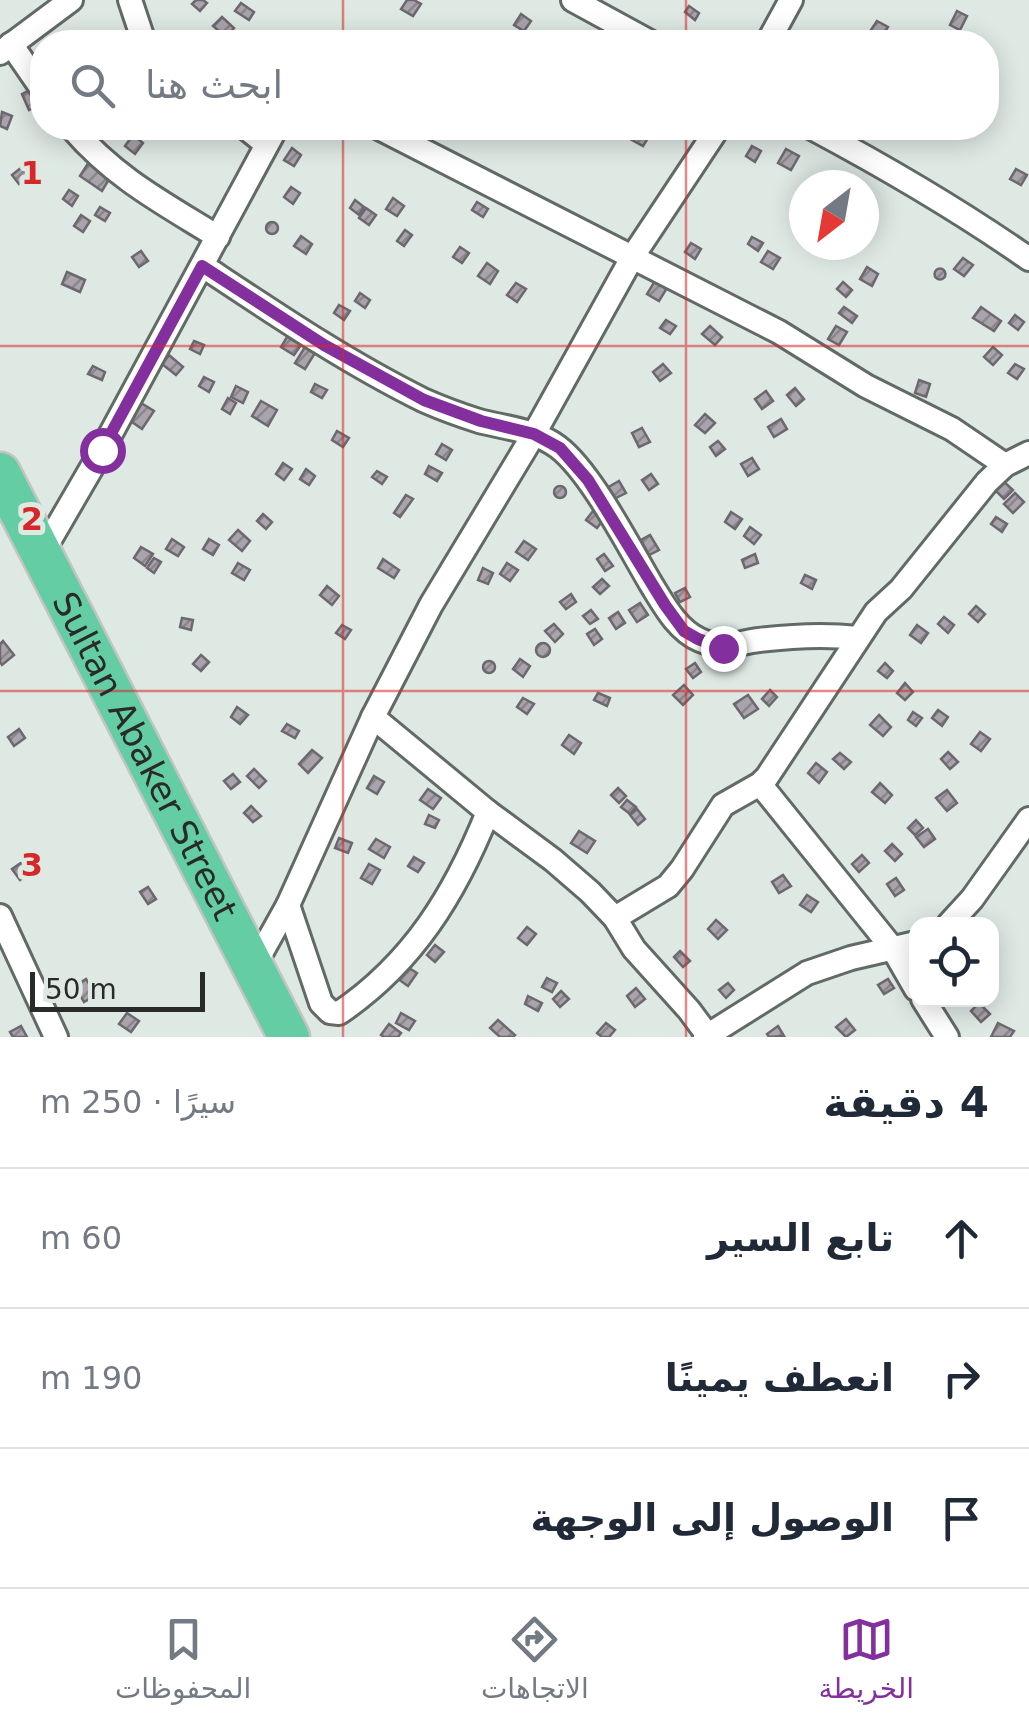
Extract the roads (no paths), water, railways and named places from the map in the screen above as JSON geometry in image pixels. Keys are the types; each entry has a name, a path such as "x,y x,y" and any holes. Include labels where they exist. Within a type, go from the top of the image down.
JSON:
{"highway":[{"name":"Sultan Abaker Street","path":"0,473 289,1037"}],"street":[{"path":"30,30 71,0"},
{"path":"130,0 140,30"},
{"path":"573,0 628,30"},
{"path":"775,30 791,0"},
{"path":"30,30 6,48 30,75"},
{"path":"83,140 138,188 218,237"},
{"path":"41,554 102,450 269,140"},
{"path":"402,140 779,332 866,386 952,429 1005,465"},
{"path":"254,966 288,905 373,717 431,605 534,434 633,256 710,140"},
{"path":"835,140 884,166 1029,259"},
{"path":"202,266 324,345 424,400 481,421 534,434 560,448 588,480 665,605 684,631 698,639 723,648 801,636 830,634 857,638"},
{"path":"614,918 668,886 722,805 760,784 876,612 932,553 987,482 1005,465 1029,453"},
{"path":"373,717 590,892 707,1036 807,973 851,958 909,946"},
{"path":"760,784 893,949 909,976"},
{"path":"288,905 321,1003 330,1012 339,1013 413,948 452,889 488,812"},
{"path":"955,917 1029,819"},
{"path":"0,916 56,1037"},
{"path":"928,1007 947,1037"}]}
